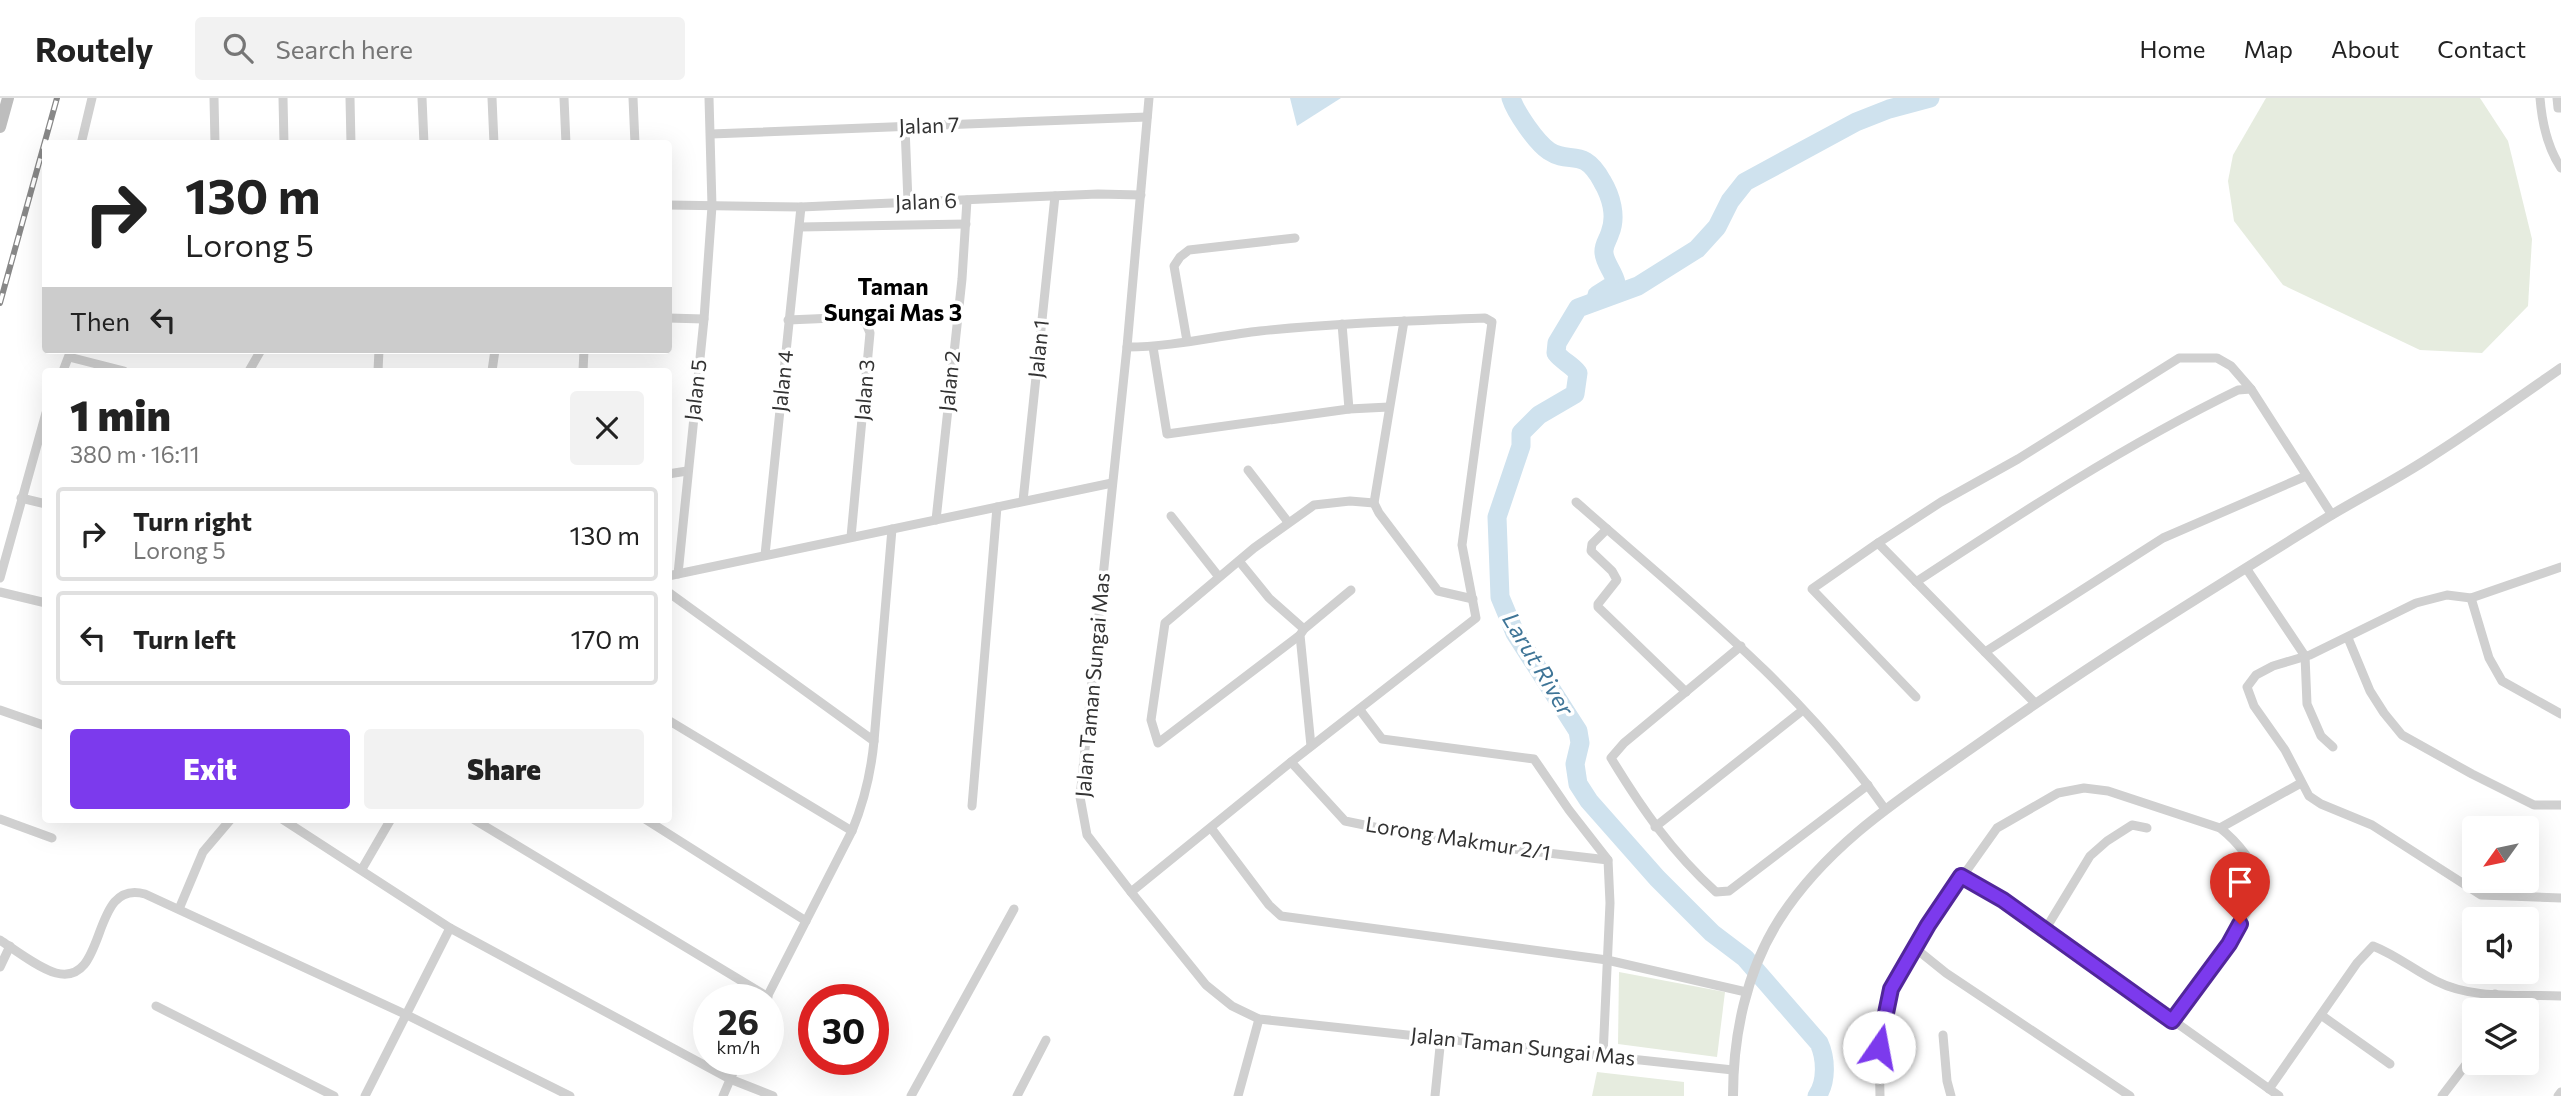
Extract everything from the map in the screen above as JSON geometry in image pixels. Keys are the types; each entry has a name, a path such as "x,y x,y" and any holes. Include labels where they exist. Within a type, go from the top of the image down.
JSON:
{"main road":[{"path":"0,127 8,98"}],"street":[{"path":"82,140 92,98"},
{"path":"214,98 215,140"},
{"path":"283,98 284,140"},
{"path":"350,98 351,140"},
{"path":"422,98 424,140"},
{"path":"492,98 494,140"},
{"path":"564,98 566,140"},
{"path":"633,98 635,140"},
{"name":"Jalan 5","path":"673,575 704,319 712,206 709,98"},
{"name":"Jalan Taman Sungai Mas","path":"1149,98 1127,346 1080,797 1087,835 1206,985 1232,1006 1259,1019 1733,1070"},
{"path":"2540,98 2542,123 2552,155 2561,168"},
{"path":"2557,98 2558,108 2561,108"},
{"name":"Jalan 7","path":"711,134 1147,117"},
{"path":"905,127 908,202"},
{"name":"Jalan 6","path":"672,205 801,207 1141,195"},
{"name":"Jalan 1","path":"1023,501 1055,196"},
{"name":"Jalan 2","path":"936,520 967,200"},
{"name":"Jalan 4","path":"765,555 801,207"},
{"path":"800,227 966,224"},
{"path":"1187,341 1174,266 1180,257 1189,250 1295,238"},
{"name":"Jalan 3","path":"788,320 858,317 866,323 870,333 851,537"},
{"path":"1127,346 1153,347 1342,324 1485,317 1492,323 1462,545 1476,618 1130,892"},
{"path":"672,318 704,319"},
{"path":"1404,321 1374,503 1438,591 1473,599"},
{"path":"1342,324 1349,409"},
{"path":"1153,347 1167,434 1349,409 1389,408"},
{"path":"70,354 113,368"},
{"path":"1916,697 1812,589 1941,502 2018,459 2179,358 2217,358 2231,366 2251,389 2332,515"},
{"path":"1733,1096 1733,1070 1746,992 1753,974 1777,923 1818,871 1855,832 2035,703 2246,568 2430,457 2561,368"},
{"path":"1916,582 2042,498 2118,453 2238,390 2251,389"},
{"path":"0,578 42,427"},
{"path":"1248,470 1288,522"},
{"path":"672,473 687,471"},
{"path":"1984,652 2163,538 2306,477"},
{"path":"673,575 1112,482"},
{"path":"21,498 42,503"},
{"path":"1351,590 1302,632 1158,743 1151,720 1163,628 1167,621 1288,522 1314,505 1350,501 1374,503"},
{"path":"1576,502 1741,646 1803,710 1868,785 1885,809"},
{"path":"972,806 996,507"},
{"path":"1171,516 1219,577"},
{"path":"774,984 862,807 871,769 892,529"},
{"path":"1606,529 1592,544 1591,551 1612,571 1617,580 1598,607 1686,692"},
{"path":"1878,543 2035,703"},
{"path":"1239,561 1269,598 1302,632 1311,746"},
{"path":"2561,567 2471,598 2447,595 2416,603 2348,638 2273,666 2256,675 2247,687 2254,706 2285,750 2309,796 2321,804 2372,825 2481,895 2561,898"},
{"path":"2246,568 2305,656 2307,704 2322,736 2333,747"},
{"path":"0,592 42,602"},
{"path":"672,595 874,741"},
{"path":"2471,598 2489,658 2502,681 2561,714"},
{"path":"2348,638 2370,691 2402,735 2534,805 2561,805"},
{"path":"1741,646 1624,743 1611,758 1632,794 1690,868 1716,892 1729,891 1868,785"},
{"path":"0,710 42,725"},
{"path":"1360,710 1382,739 1534,759 1608,860 1610,890 1603,1056"},
{"path":"1656,827 1803,710"},
{"path":"672,722 852,831"},
{"name":"Lorong Makmur 2/1","path":"1291,762 1345,821 1437,840 1608,860"},
{"path":"2220,828 2301,783"},
{"path":"1880,1096 1879,1047 1891,989 1915,948 1961,876 1997,828 2058,793 2084,788 2108,791 2220,828 2230,836 2258,872 2262,885 2229,944 2172,1021"},
{"path":"0,819 52,838"},
{"path":"178,909 203,852 228,823"},
{"path":"288,823 450,928 730,1079 773,1096"},
{"path":"362,869 389,823"},
{"path":"480,823 744,984"},
{"path":"651,823 806,922"},
{"path":"2045,930 2090,856 2132,825 2147,828"},
{"path":"1211,828 1269,905 1281,916 1607,960 1746,992"},
{"path":"1961,876 2003,900 2279,1096"},
{"path":"0,940 54,973 75,973 85,965 114,902 122,893 133,890 407,1014 570,1096"},
{"path":"911,1096 1014,909"},
{"path":"365,1096 450,928"},
{"path":"0,967 10,946"},
{"path":"2269,1089 2357,963 2373,946 2388,952 2437,982 2461,990 2561,996"},
{"path":"1915,948 1946,973 2130,1096"},
{"path":"156,1006 334,1096"},
{"path":"2321,1015 2390,1063"},
{"path":"1238,1096 1259,1019"},
{"path":"1943,1035 1951,1096"},
{"path":"1435,1096 1441,1037"},
{"path":"1017,1096 1046,1040"},
{"path":"2442,1096 2462,1070"},
{"path":"723,1096 732,1075"},
{"path":"2558,1096 2561,1091"}],"shaded area":[{"path":"2266,98 2480,98 2508,141 2532,239 2528,306 2482,353 2420,350 2283,285 2234,221 2228,181 2233,155"},
{"path":"1619,972 1725,992 1717,1057 1618,1044"},
{"path":"1597,1072 1684,1082 1684,1096 1592,1096"}],"water":[{"path":"1290,98 1341,98 1297,126"}],"waterway":[{"name":"Larut River","path":"1511,98 1527,127 1544,147 1557,155 1576,158 1589,164 1608,193 1613,220 1604,253 1616,283 1597,295"},
{"name":"Larut River","path":"1817,1096 1823,1084 1824,1070 1819,1043 1745,958 1712,933 1657,878 1589,801 1578,784 1575,764 1580,743 1578,731 1515,633 1500,597 1497,517 1521,446 1521,433 1539,415 1575,394 1578,373 1556,353 1557,343 1578,308 1638,286 1697,249 1717,227 1730,201 1745,182 1856,122 1889,109 1930,98"}],"railway":[{"path":"45,140 57,98"},
{"path":"0,303 42,152"}],"district":[{"name":"Taman Sungai Mas 3","path":"893,300"}],"route":[{"path":"1879,1047 1891,989 1928,925 1961,876 2003,900 2172,1021 2229,944 2240,924"}]}
